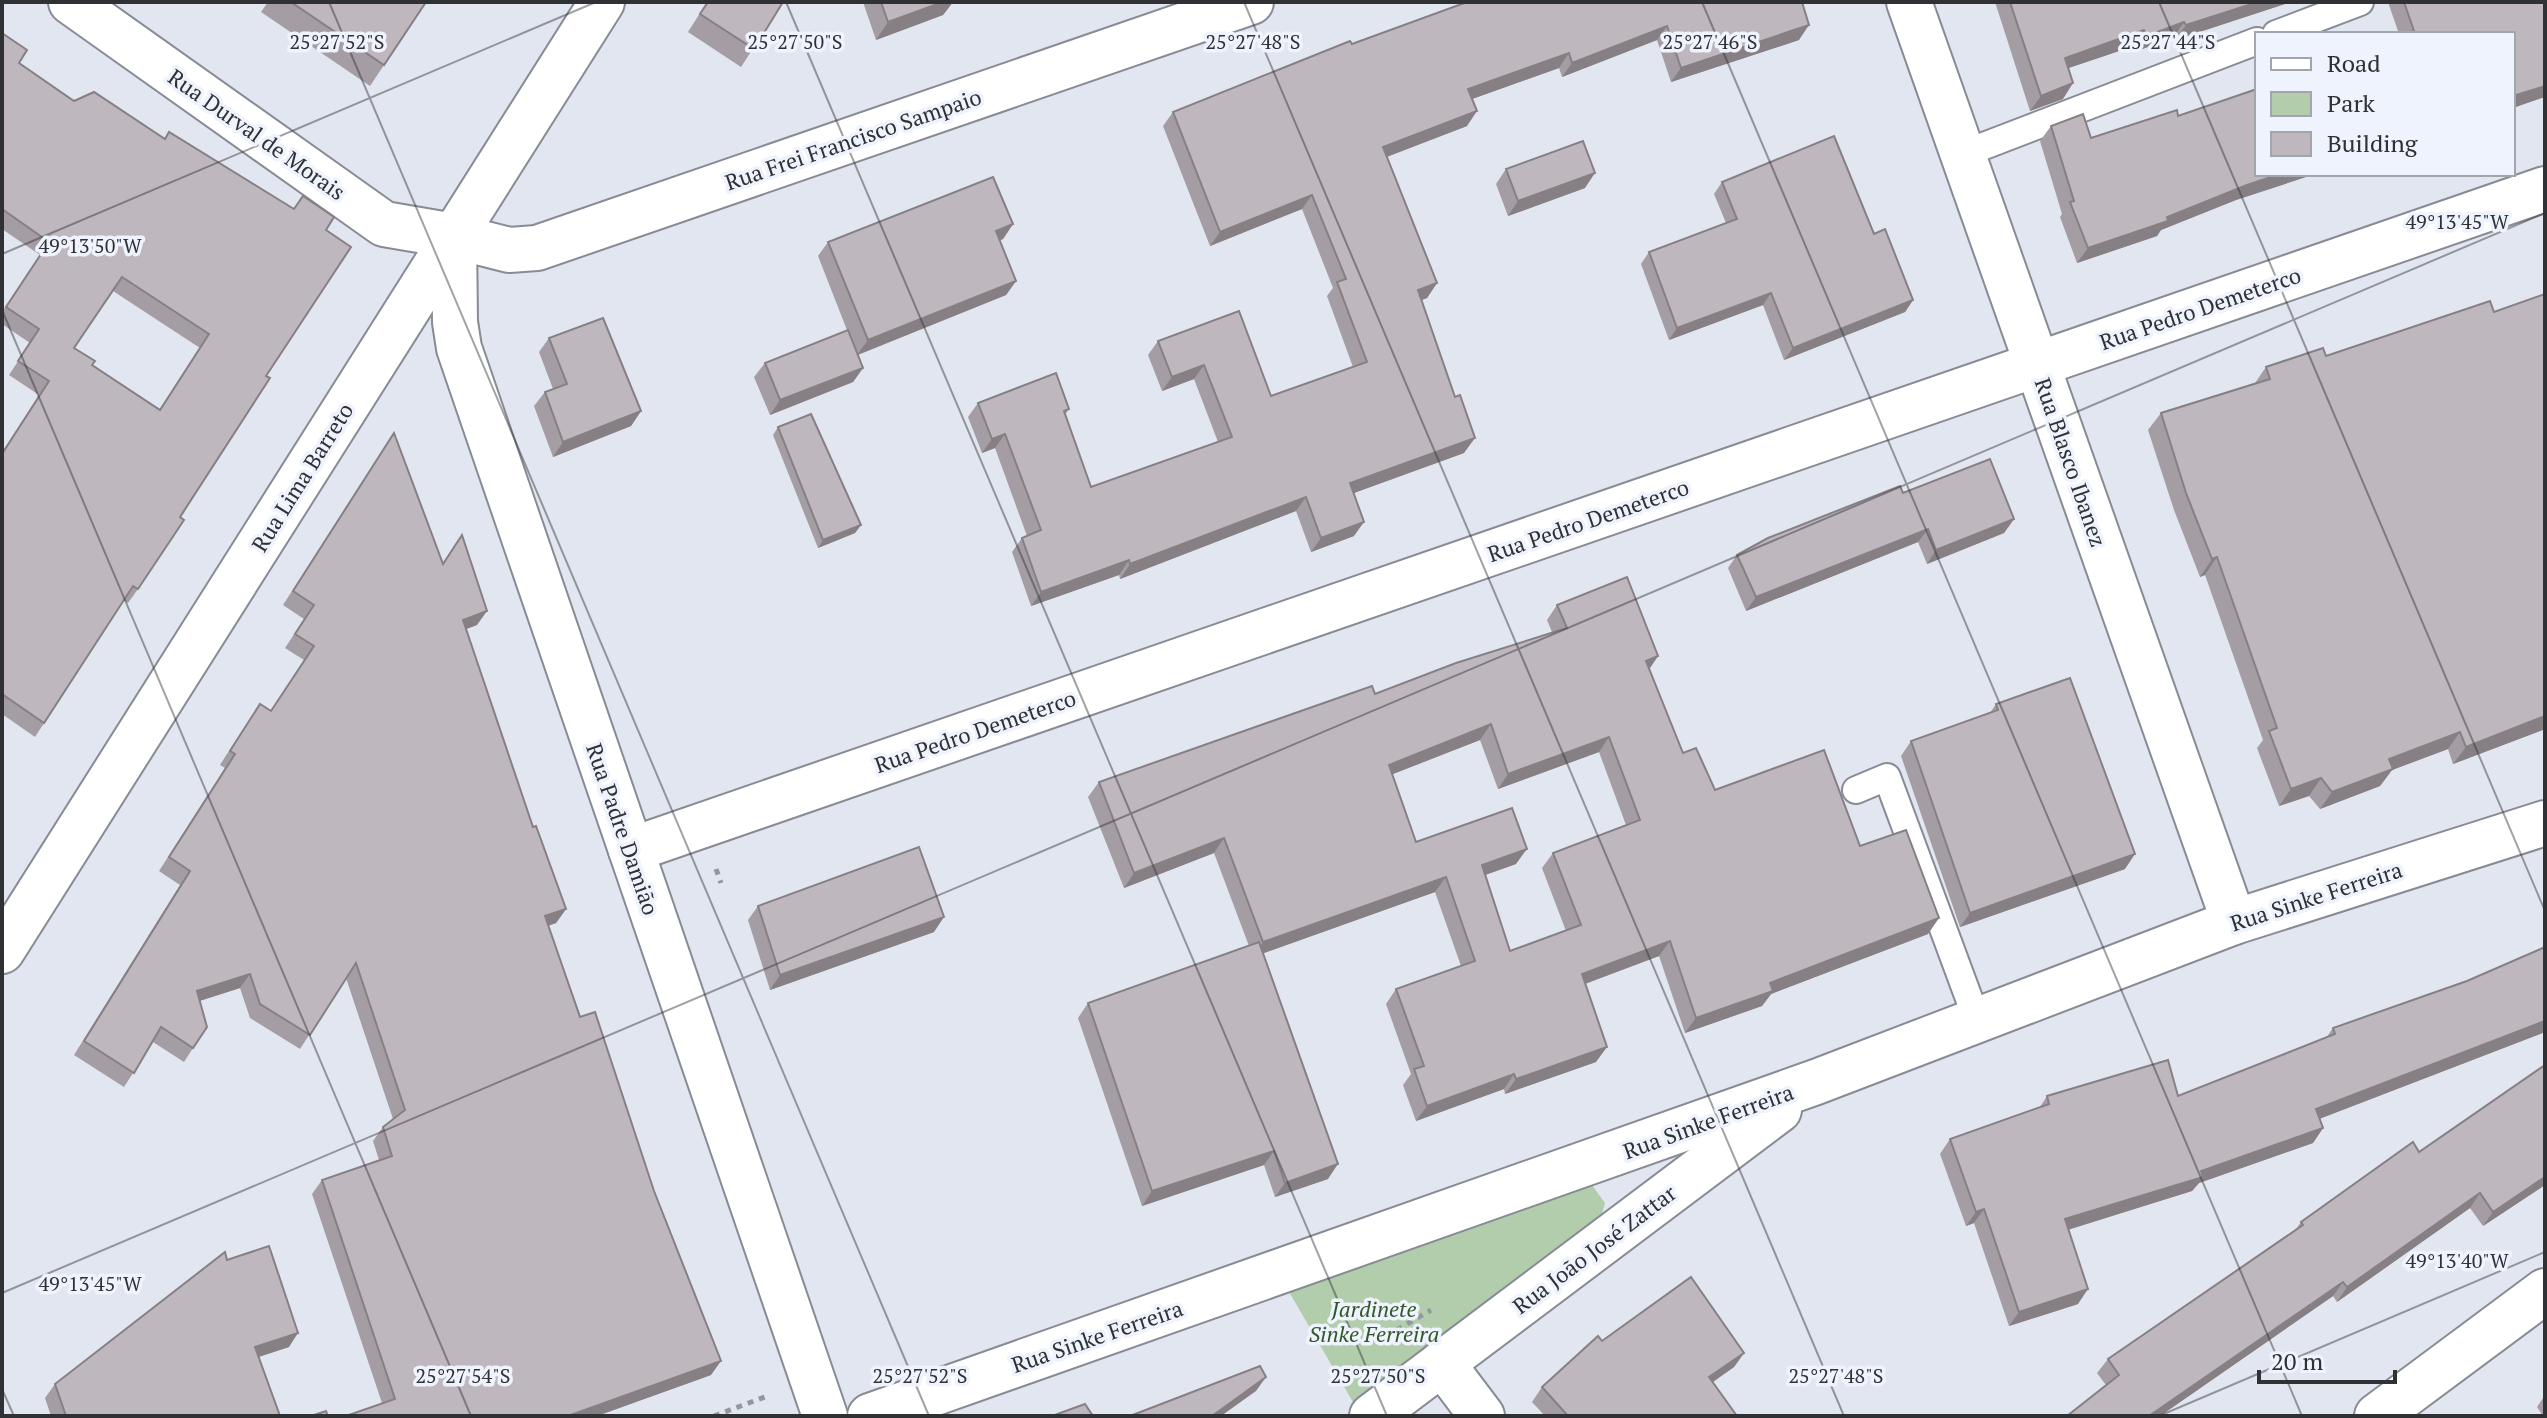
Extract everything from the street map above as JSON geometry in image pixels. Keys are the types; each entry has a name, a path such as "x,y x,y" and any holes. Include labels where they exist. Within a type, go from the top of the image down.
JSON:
{"street":[{"name":"Rua Lima Barreto","path":"2,951 602,2"},
{"name":"Rua Frei Francisco Sampaio","path":"454,236 509,250 537,248 1251,2"},
{"name":"Rua Blasco Ibanez","path":"1909,2 2234,922"},
{"name":"Rua Durval de Morais","path":"90,8 384,224 454,236"},
{"name":"Rua Pedro Demeterco","path":"631,850 2545,189"},
{"name":"Rua Padre Damião","path":"454,236 455,322 459,348 825,1416"},
{"name":"Rua Sinke Ferreira","path":"870,1416 1816,1082 2234,922 2545,823"},
{"name":"Rua João José Zattar","path":"1372,1416 1816,1082"},
{"path":"2377,1416 2545,1291"},
{"path":"1442,1363 1482,1416"}],"lane":[{"path":"2281,32 2360,2"},
{"path":"1963,154 2255,42"},
{"path":"1856,790 1887,777 1977,1020"}],"path":[{"path":"733,1409 736,1416"}],"green space":[{"name":"Jardinete Sinke Ferreira","path":"1586,1177 1605,1203 1602,1214 1479,1316 1357,1409 1288,1290"}],"building":[{"path":"291,2 426,2 384,65"},
{"path":"708,2 783,2 754,49 700,14"},
{"path":"881,2 943,2 888,22"},
{"path":"1467,2 1802,2 1809,25 1681,68 1667,26 1572,63 1569,53 1468,89 1477,111 1383,147 1437,283 1418,290 1455,397 1460,395 1475,438 1350,483 1364,522 1321,538 1306,497 1130,564 1129,560 1041,592 1022,538 1041,530 1005,434 992,439 978,403 1056,373 1069,409 1064,411 1091,487 1232,437 1204,365 1172,377 1158,341 1239,311 1271,396 1367,362 1337,282 1346,279 1312,195 1220,232 1173,112 1350,41 1352,44"},
{"path":"2010,2 2258,2 2186,25 2184,22 2147,36 2144,30 2065,58 2073,83 2041,96"},
{"path":"2404,2 2545,2 2545,86 2515,95 2515,32 2410,32 2414,31"},
{"path":"2,33 27,50 19,63 74,101 94,92 165,139 169,132 294,209 303,196 334,217 326,230 351,247 266,376 270,378 180,517 184,520 138,589 133,586 44,723 2,694 2,454 49,381 18,361 39,329 6,307 49,242 2,209","holes":["122,277 209,334 160,410 92,365 95,361 74,348"]},
{"path":"2255,90 2255,176 2274,176 2167,217 2168,221 2088,248 2070,202 2074,201 2051,126 2083,114 2091,138 2177,110 2178,116"},
{"path":"1834,136 1874,234 1885,229 1913,300 1793,348 1771,293 1677,328 1649,252 1737,219 1722,182"},
{"path":"1583,141 1595,173 1518,201 1506,169"},
{"path":"993,177 1013,224 996,231 1016,281 868,340 828,242"},
{"path":"2545,294 2545,716 2466,747 2460,732 2389,759 2393,769 2332,792 2321,778 2291,789 2269,731 2277,728 2217,557 2212,559 2186,493 2161,413 2270,379 2266,367 2323,348 2326,356 2490,301 2494,312"},
{"path":"603,318 641,411 563,442 545,392 567,384 549,338"},
{"path":"848,330 863,368 780,400 765,363"},
{"path":"811,414 861,525 823,540 778,427"},
{"path":"394,433 443,564 462,535 487,611 463,620 533,827 536,826 566,909 545,916 580,1017 595,1012 654,1191 721,1361 568,1416 346,1416 395,1399 322,1180 392,1156 383,1127 405,1110 356,963 310,1035 260,1004 250,974 197,991 207,1027 193,1048 161,1027 134,1073 84,1041 190,871 169,857 235,754 230,751 260,704 271,711 314,646 295,634 314,605 293,591"},
{"path":"1990,459 2014,519 1936,550 1928,529 1756,597 1737,555 1768,538 1900,486 1903,493"},
{"path":"1627,577 1658,656 1646,661 1683,753 1696,748 1715,790 1824,750 1860,846 1906,830 1939,918 1770,983 1773,991 1696,1018 1670,941 1582,974 1607,1047 1516,1079 1514,1074 1427,1106 1414,1069 1424,1066 1396,989 1475,961 1446,877 1263,942 1224,838 1134,873 1099,782 1372,686 1375,694 1456,663 1567,628 1557,605","holes":["1491,724 1508,774 1609,737 1640,820 1553,853 1581,925 1510,951 1482,865 1527,849 1512,808 1416,842 1389,765"]},
{"path":"2070,678 2135,854 1970,913 1911,741 1998,710 1996,704"},
{"path":"919,847 944,917 780,975 758,906"},
{"path":"1259,942 1338,1164 1285,1183 1274,1151 1152,1191 1088,1003"},
{"path":"2545,947 2545,1021 2316,1109 2323,1128 2201,1171 2203,1177 2065,1219 2088,1289 2019,1312 1984,1209 1976,1212 1950,1139 2049,1104 2047,1096 2168,1060 2178,1096 2335,1034 2333,1028 2467,981"},
{"path":"2545,1065 2545,1177 2493,1212 2480,1193 2347,1287 2343,1282 2149,1416 2067,1416 2119,1375 2108,1359 2303,1225 2301,1222 2413,1142 2419,1152"},
{"path":"269,1246 298,1333 255,1347 280,1416 66,1416 55,1384 225,1252 227,1260"},
{"path":"1691,1277 1744,1353 1709,1377 1737,1416 1568,1416 1542,1387 1598,1336 1602,1341"},
{"path":"1260,1366 1266,1377 1212,1416 1130,1416"},
{"path":"1085,1404 1093,1416 1052,1416"},
{"path":"326,1411 328,1416 311,1416"}]}
